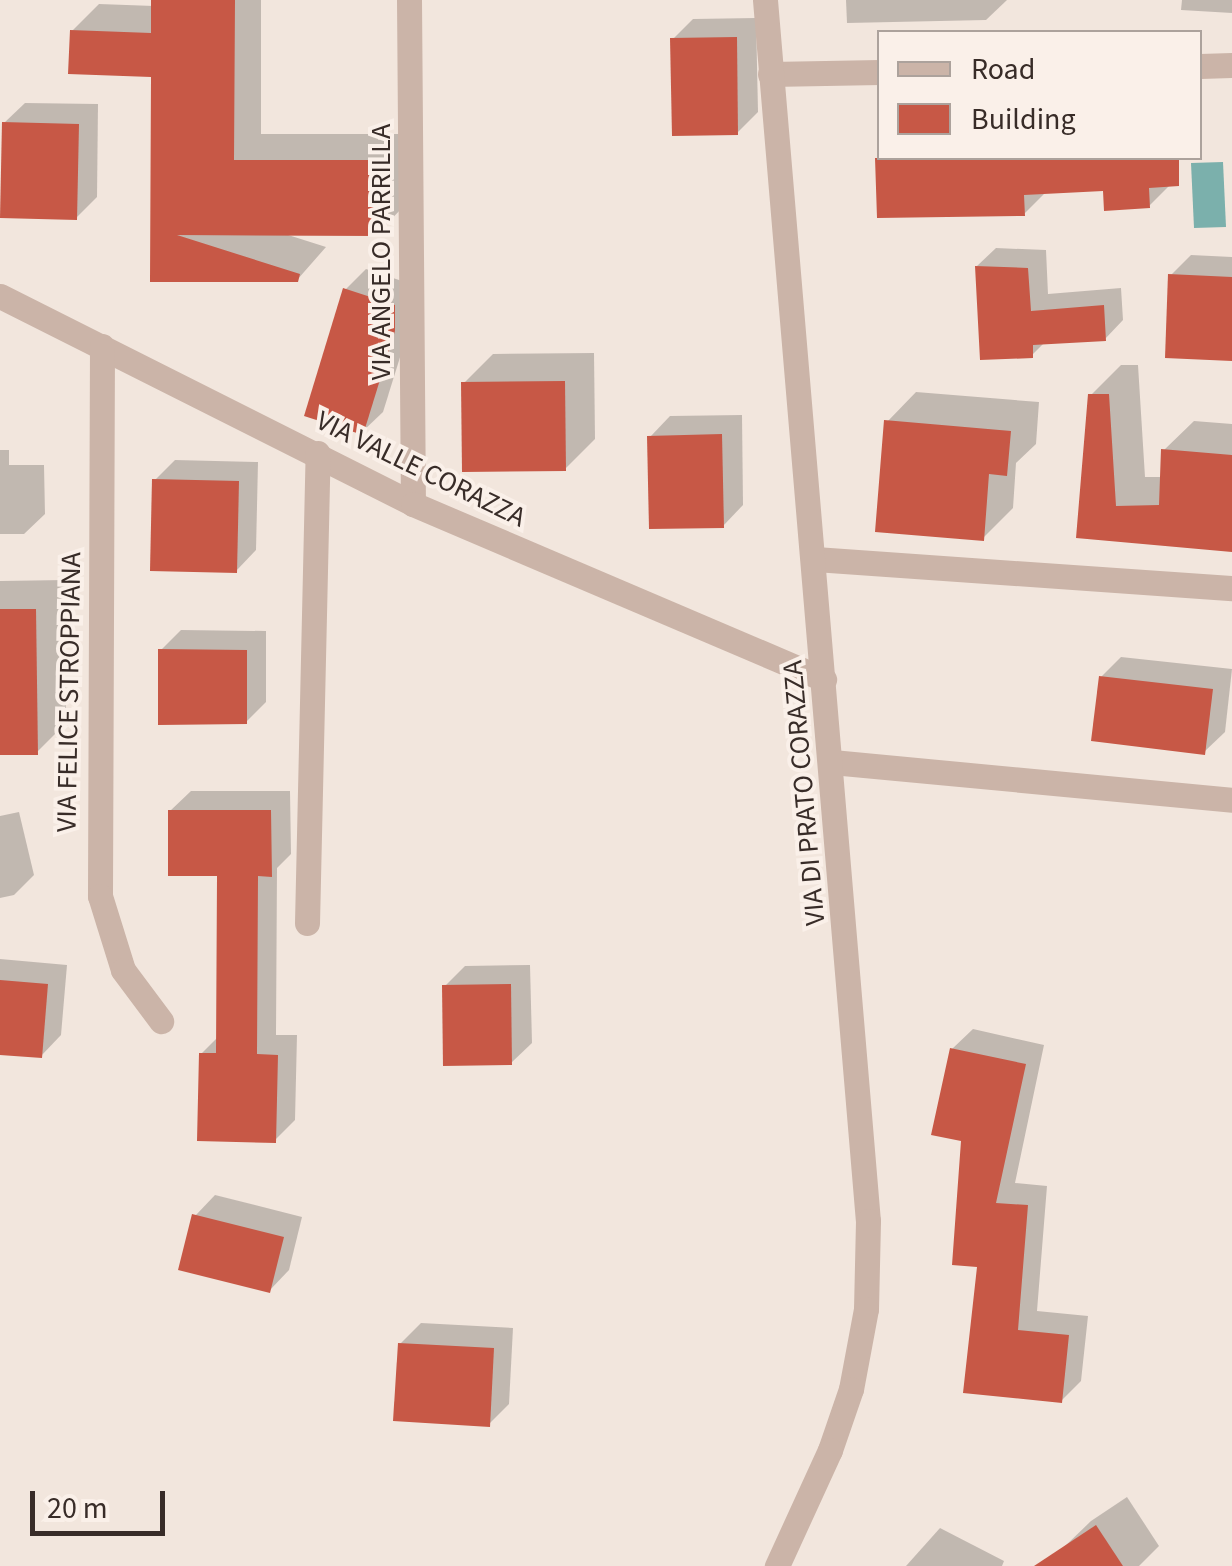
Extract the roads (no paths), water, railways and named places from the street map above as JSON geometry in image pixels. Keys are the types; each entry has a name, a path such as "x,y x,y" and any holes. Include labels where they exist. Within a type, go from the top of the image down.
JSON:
{"street":[{"name":"VIA ANGELO PARRILLA","path":"410,0 413,504"},
{"name":"VIA DI PRATO CORAZZA","path":"765,0 868,1220 866,1309 830,1450 776,1566"},
{"path":"1202,66 1232,65"},
{"path":"770,74 877,72"},
{"name":"VIA VALLE CORAZZA","path":"0,296 413,504 824,679"},
{"name":"VIA FELICE STROPPIANA","path":"102,346 100,896 123,970 161,1021"},
{"path":"308,923 318,453"},
{"path":"815,559 1232,588"},
{"path":"832,762 1232,800"}],"water":[{"path":"1223,162 1226,227 1194,228 1191,163"}]}
